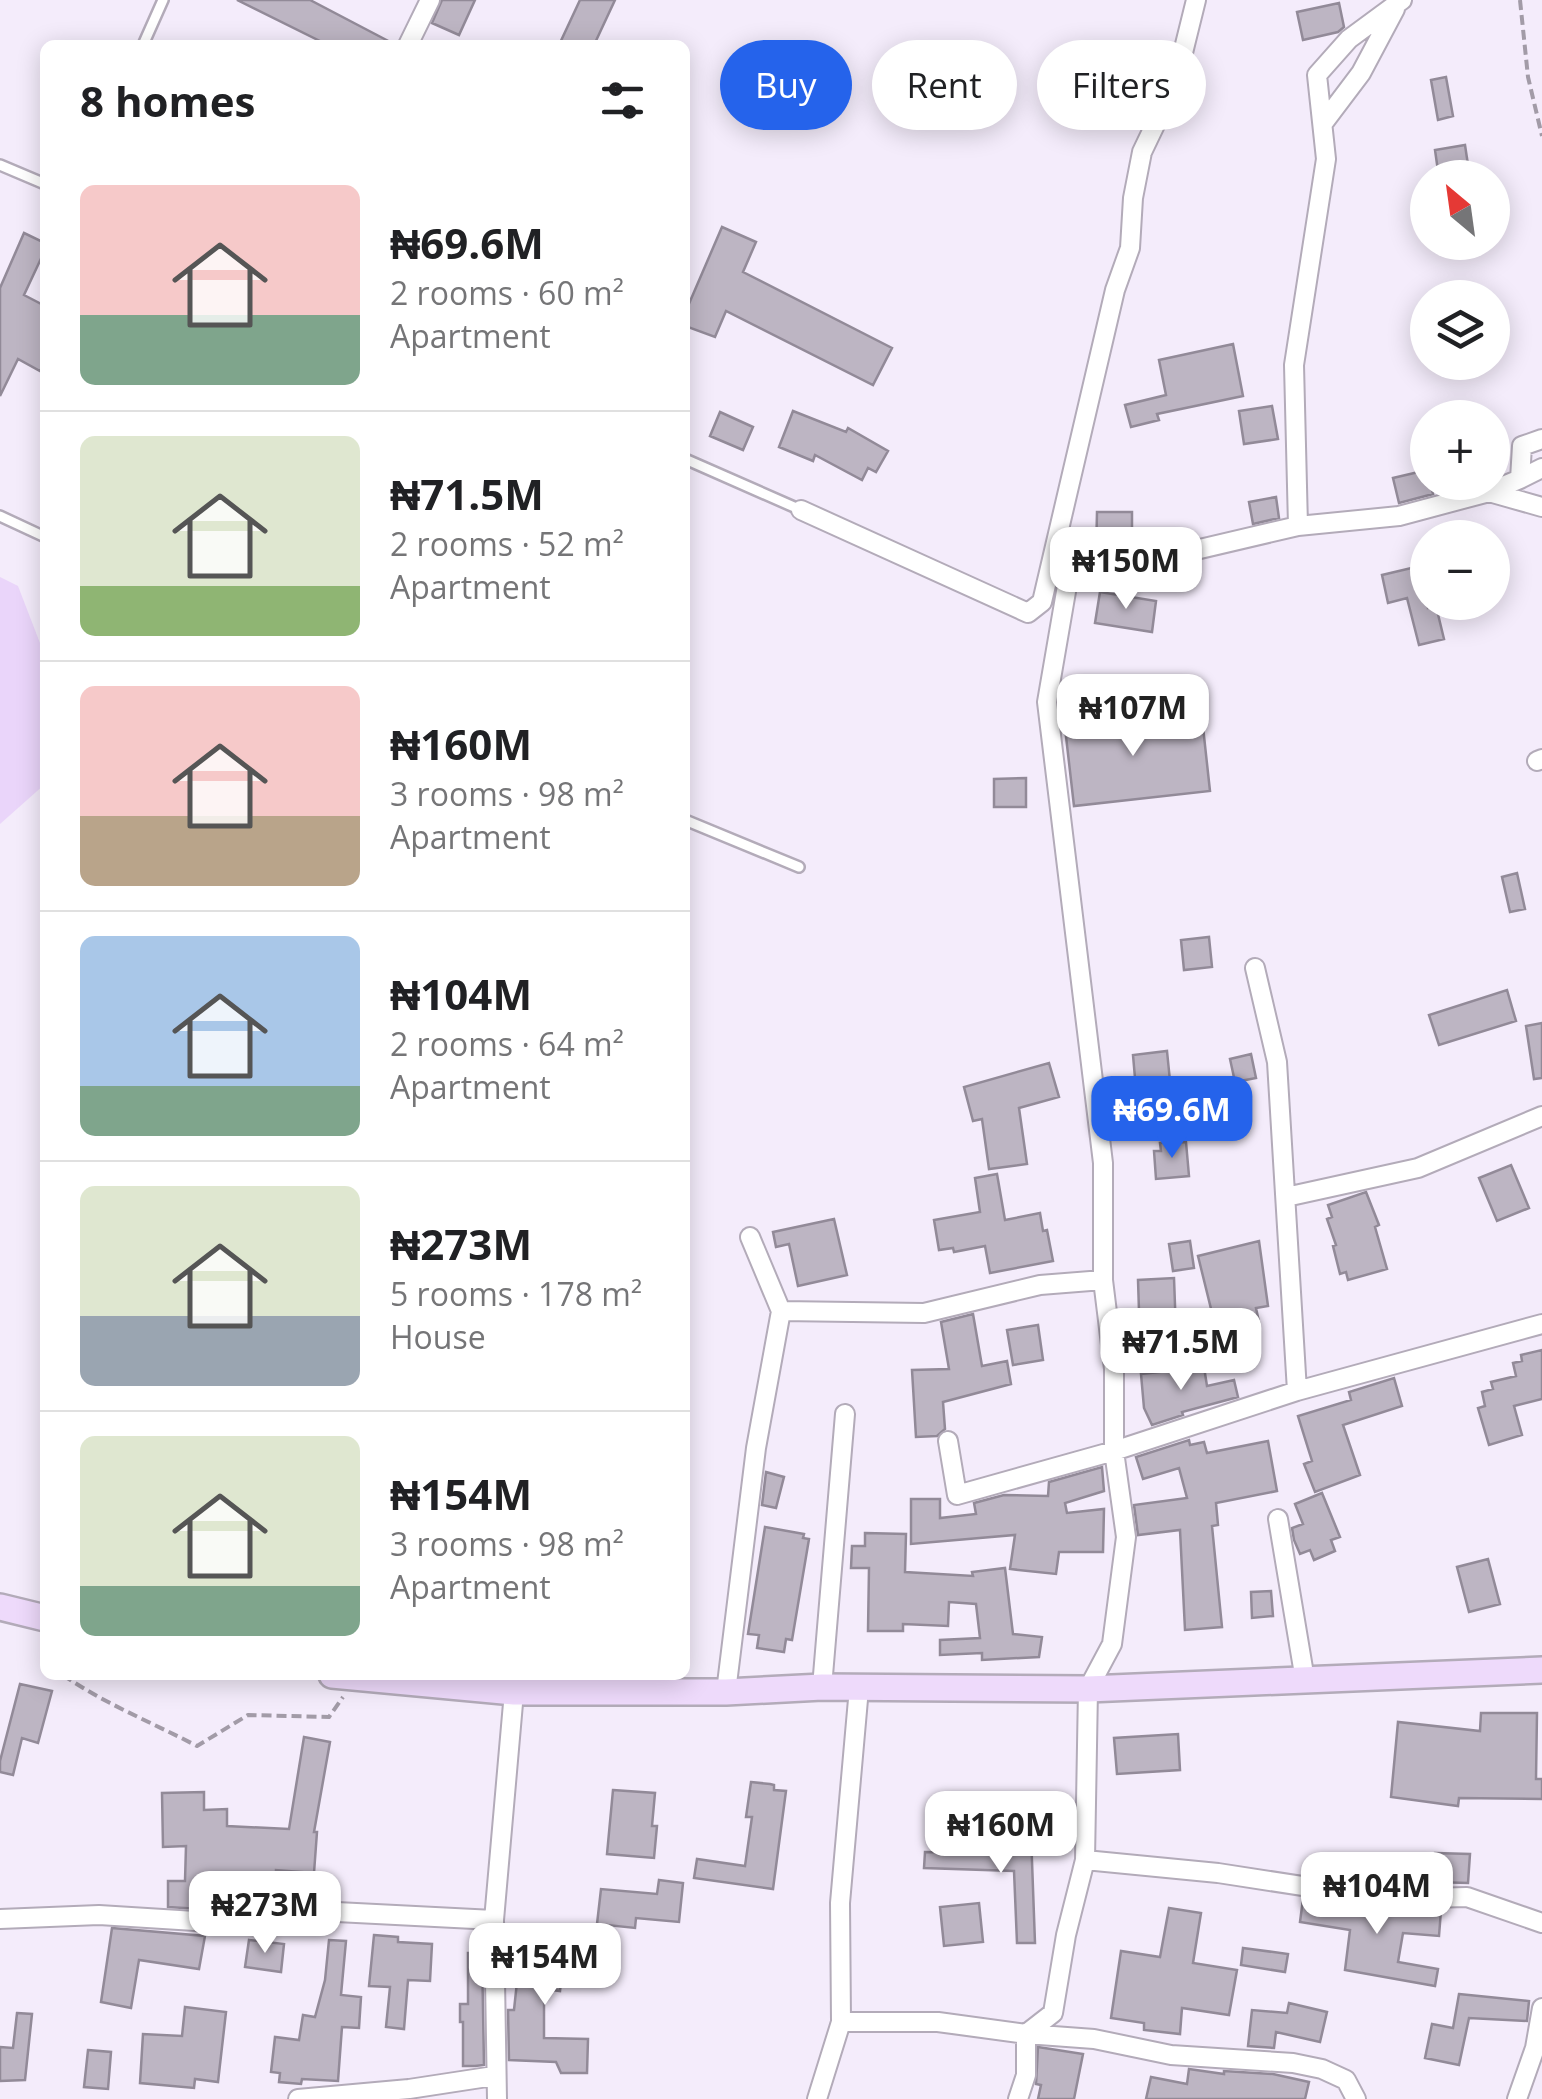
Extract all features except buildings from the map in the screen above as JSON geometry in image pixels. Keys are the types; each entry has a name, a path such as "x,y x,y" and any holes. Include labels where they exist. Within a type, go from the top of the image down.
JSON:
{"street":[{"path":"410,40 430,0"},
{"path":"801,510 1028,613 1042,602 1116,290 1130,248 1133,198 1142,152 1176,81 1196,0"},
{"path":"1324,122 1361,73 1399,3"},
{"path":"1298,526 1294,365 1326,159 1317,76 1349,39 1399,3"},
{"path":"1520,479 1522,446 1542,439"},
{"path":"1510,483 1542,468"},
{"path":"1510,498 1542,508"},
{"path":"1026,2034 1053,2014 1066,1935 1085,1860 1088,1689 1112,1644 1126,1536 1114,1450 1114,1369 1103,1280 1104,1163 1047,702 1068,580 1298,526 1399,516 1459,500"},
{"path":"1255,968 1277,1062 1297,1391"},
{"path":"1286,1198 1418,1168 1542,1116"},
{"path":"726,1692 756,1448 780,1311 750,1237"},
{"path":"780,1311 924,1313 1040,1285 1103,1280"},
{"path":"948,1441 957,1495 1297,1391 1542,1324"},
{"path":"822,1687 845,1414"},
{"path":"1278,1520 1305,1680"},
{"path":"0,1607 40,1617"},
{"path":"387,1680 514,1692 570,1684 726,1692 822,1687 1088,1689 1542,1670"},
{"path":"817,2099 841,2022 840,1903 859,1688"},
{"path":"497,2099 494,1920 514,1692"},
{"path":"1085,1860 1218,1872 1387,1899 1467,1898 1537,1917"},
{"path":"0,1919 99,1914 243,1924 317,1910 494,1920"},
{"path":"1517,2099 1535,2048 1542,2008"},
{"path":"841,2022 938,2022 1094,2040 1171,2055 1293,2063 1322,2069 1346,2080 1356,2099"},
{"path":"1018,2099 1026,2074 1026,2034"},
{"path":"298,2099 409,2089 494,2076"}],"lane":[{"path":"145,40 164,0"},
{"path":"0,165 40,182"},
{"path":"690,460 801,510"},
{"path":"0,516 40,535"},
{"path":"690,822 799,867"}],"path":[{"path":"1520,0 1528,77 1542,136"},
{"path":"71,1680 113,1707 138,1715 197,1746 248,1714 329,1717 343,1680"}],"shaded area":[{"path":"0,577 18,586 40,643 40,788 0,824"}]}
